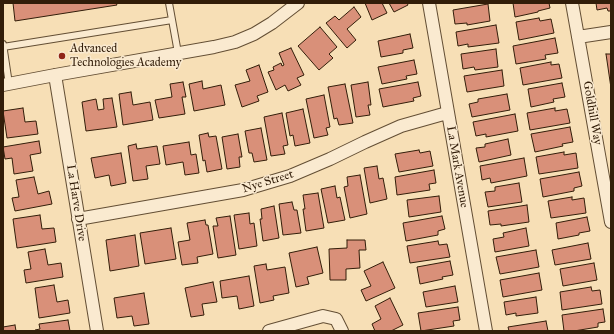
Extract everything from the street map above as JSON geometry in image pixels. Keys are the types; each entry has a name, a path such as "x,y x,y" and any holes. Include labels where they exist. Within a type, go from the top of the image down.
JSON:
{"street":[{"path":"6,84 235,42 254,34 272,23 298,3"},
{"name":"La Mark Avenue","path":"429,3 486,331"},
{"name":"Goldhill Way","path":"572,3 607,174 611,222"},
{"path":"578,37 611,32"},
{"name":"La Harve Drive","path":"55,74 97,331"},
{"name":"Nye Street","path":"78,219 243,190 290,176 401,126 447,113"},
{"path":"269,331 323,316 336,319 342,331"}],"lane":[{"path":"169,3 178,53"},
{"path":"6,84 3,45 172,20"}],"building":[{"path":"13,3 116,3 117,5 15,21"},
{"path":"365,3 382,3 387,13 372,20"},
{"path":"389,3 407,3 408,5 394,12"},
{"path":"513,3 549,3 550,8 515,17"},
{"path":"596,3 611,3 611,11 608,11 607,8 597,10"},
{"path":"488,4 490,21 467,25 467,23 455,24 453,10"},
{"path":"354,7 361,17 347,29 356,40 347,48 326,23 335,16 339,20"},
{"path":"539,18 540,21 551,19 554,33 519,40 516,22"},
{"path":"496,25 499,43 468,47 468,44 458,46 456,32"},
{"path":"320,27 337,47 329,54 333,58 319,70 298,46"},
{"path":"410,34 413,48 403,50 403,53 381,57 378,41"},
{"path":"555,38 558,53 545,55 546,59 516,64 513,46"},
{"path":"291,48 304,75 297,78 301,85 288,91 285,85 276,90 268,72 274,70 273,67 281,63 282,66 284,65 279,53"},
{"path":"496,49 498,67 475,70 474,67 463,69 461,54"},
{"path":"606,54 611,54 611,88"},
{"path":"414,60 417,74 406,76 407,79 382,84 378,67"},
{"path":"551,62 551,65 559,64 562,78 523,85 520,68"},
{"path":"259,65 268,92 257,96 259,101 242,107 235,85 250,81 246,70"},
{"path":"502,70 504,86 467,92 464,76"},
{"path":"202,81 203,89 221,85 225,105 194,111 189,84"},
{"path":"183,82 186,97 182,97 185,114 159,118 155,100 172,97 170,84"},
{"path":"368,82 371,105 368,105 370,115 356,117 351,85"},
{"path":"418,82 421,96 413,98 414,101 383,107 379,89"},
{"path":"562,83 565,97 553,99 554,102 531,107 528,89"},
{"path":"345,84 353,123 339,125 337,118 334,119 328,87"},
{"path":"131,92 133,105 150,102 153,120 123,125 119,94"},
{"path":"507,94 510,110 472,117 469,104 478,102 478,99"},
{"path":"324,95 330,127 326,128 328,135 314,138 306,99"},
{"path":"112,98 117,127 86,131 82,102 96,99 98,110 104,109 103,99"},
{"path":"23,108 25,122 36,121 38,134 7,138 3,111"},
{"path":"555,108 555,111 567,109 570,123 530,130 527,113"},
{"path":"303,109 310,143 295,146 293,135 290,136 286,113"},
{"path":"282,113 288,145 283,146 285,154 271,156 264,117"},
{"path":"515,114 518,131 486,137 486,134 476,136 473,122"},
{"path":"570,127 573,142 562,144 563,146 535,152 531,134"},
{"path":"261,128 267,160 254,162 252,153 249,153 245,131"},
{"path":"208,133 209,137 216,136 222,169 207,172 205,160 203,161 199,135"},
{"path":"238,134 242,157 239,157 240,167 227,169 222,137"},
{"path":"508,139 511,155 479,162 476,148 485,147 485,144"},
{"path":"39,141 41,153 30,155 33,171 14,174 12,158 5,159 3,147"},
{"path":"189,142 191,155 196,154 199,173 185,175 183,162 166,165 163,146"},
{"path":"136,144 137,149 157,146 160,164 146,166 148,179 133,181 128,146"},
{"path":"419,150 420,153 430,151 433,166 399,172 395,154"},
{"path":"564,152 564,155 576,153 578,168 539,174 536,157"},
{"path":"121,153 126,183 111,186 109,175 95,178 91,158"},
{"path":"524,158 527,176 491,183 490,178 482,180 480,166"},
{"path":"377,166 379,179 383,178 387,199 370,203 364,168"},
{"path":"434,170 436,183 429,184 430,190 397,195 395,177"},
{"path":"579,172 582,186 574,188 574,191 543,197 540,179"},
{"path":"360,175 367,214 350,218 344,187 348,186 347,177"},
{"path":"34,177 38,194 49,191 52,204 15,211 12,198 19,197 16,180"},
{"path":"519,183 522,202 488,207 485,192 495,191 495,187"},
{"path":"335,186 337,198 340,197 345,220 328,223 321,189"},
{"path":"318,193 324,228 306,231 303,195"},
{"path":"439,196 441,212 409,217 407,200"},
{"path":"572,197 572,200 584,198 586,213 551,218 548,201"},
{"path":"292,202 294,210 297,210 301,233 283,235 279,204"},
{"path":"527,205 529,222 501,226 501,224 490,225 488,211"},
{"path":"274,206 279,238 263,241 260,219 262,219 261,209"},
{"path":"249,213 250,224 254,223 257,246 239,249 234,215"},
{"path":"40,215 42,229 54,228 56,242 17,248 13,219"},
{"path":"230,216 236,255 218,258 213,226 218,226 216,218"},
{"path":"442,216 445,229 438,231 438,235 406,241 403,223"},
{"path":"587,217 590,231 579,233 579,235 558,239 556,223"},
{"path":"205,220 206,225 208,225 213,254 197,257 198,263 182,265 178,242 190,240 187,223"},
{"path":"171,228 176,259 145,264 140,233"},
{"path":"526,228 529,246 495,252 493,239 504,237 503,233"},
{"path":"135,235 139,266 110,271 106,240"},
{"path":"347,240 365,240 366,250 359,250 360,268 346,269 346,280 330,280 329,249 347,248"},
{"path":"438,241 439,245 447,244 450,257 410,263 407,246"},
{"path":"588,243 591,259 555,265 552,250"},
{"path":"317,247 323,273 307,277 309,284 296,287 289,253"},
{"path":"45,249 48,265 61,263 63,277 26,283 24,270 31,269 28,252"},
{"path":"536,250 539,267 500,274 496,257"},
{"path":"450,261 453,275 442,277 443,279 420,284 417,267"},
{"path":"383,262 395,288 366,301 361,290 371,286 364,271"},
{"path":"594,263 597,280 563,286 560,269"},
{"path":"266,264 267,270 285,267 289,293 273,296 274,300 260,303 254,266"},
{"path":"539,273 542,290 503,297 500,280"},
{"path":"249,276 254,306 239,309 237,296 222,298 220,281"},
{"path":"213,282 217,302 202,304 204,315 191,317 185,288"},
{"path":"54,285 57,302 68,300 70,313 39,318 35,288"},
{"path":"455,286 458,302 426,307 423,292"},
{"path":"591,287 592,291 600,290 602,304 562,310 560,292"},
{"path":"144,293 149,324 134,326 132,316 117,318 114,298"},
{"path":"536,297 538,313 516,316 516,313 506,315 504,302"},
{"path":"390,298 403,325 391,331 375,331 372,324 381,319 375,306"},
{"path":"458,307 460,320 453,321 454,326 421,331 418,313"},
{"path":"603,309 605,322 598,323 598,327 564,331 562,315"},
{"path":"68,320 70,331 35,331 40,329 39,324"},
{"path":"546,321 548,331 509,331 508,327"},
{"path":"15,325 16,331 3,331 3,327"}],"place":[{"name":"Advanced Technologies Academy","path":"62,56"}]}
